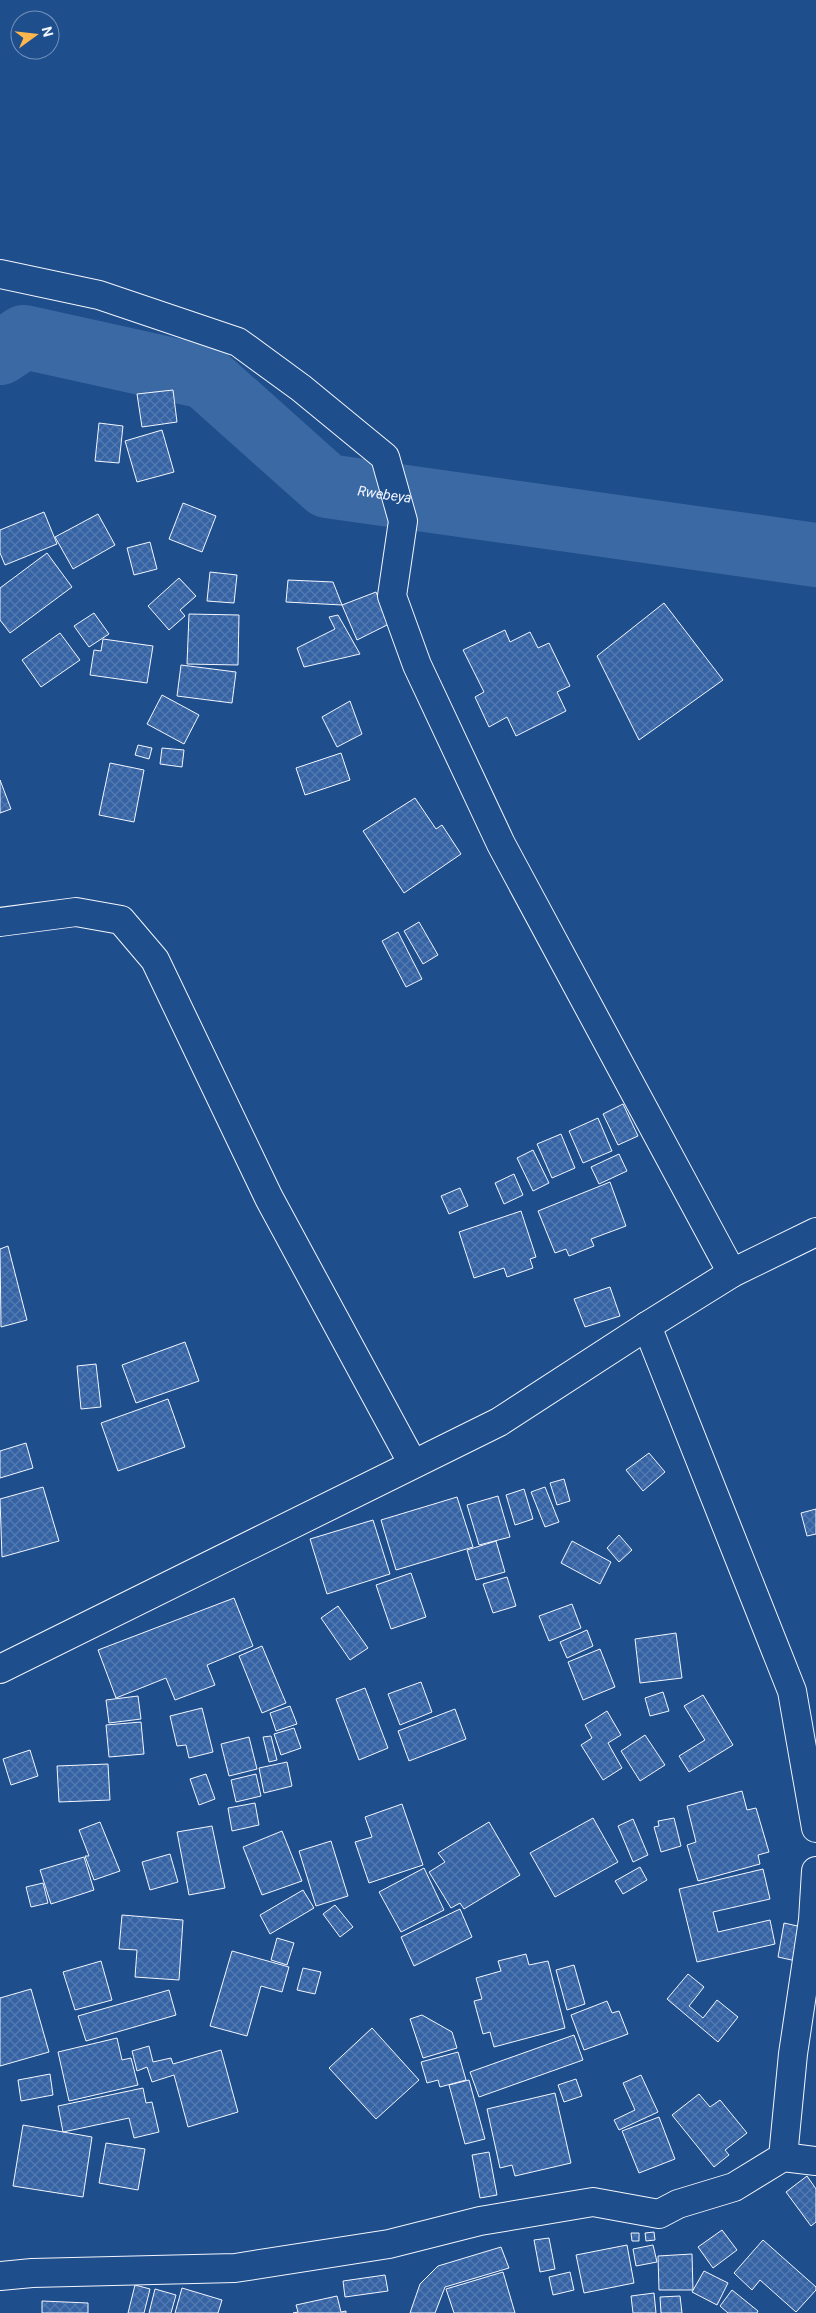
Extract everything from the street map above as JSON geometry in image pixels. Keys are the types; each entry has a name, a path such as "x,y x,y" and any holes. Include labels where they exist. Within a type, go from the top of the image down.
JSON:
{"street":[{"path":"0,274 100,296 238,342 301,388 386,458 403,521 392,596 417,665 501,844 732,1273"},
{"path":"0,922 76,912 121,920 155,960 270,1198 413,1464"},
{"path":"0,1669 499,1422 732,1273 816,1232"},
{"path":"647,1326 792,1691 816,1828"},
{"path":"783,2157 792,2054 813,1920 816,1871"},
{"path":"0,2276 32,2273 235,2268 389,2244 480,2221 593,2202 659,2214 678,2204 734,2188 783,2157 816,2161"}],"building":[{"path":"173,390 177,422 142,427 137,394"},
{"path":"99,423 123,426 119,463 95,461"},
{"path":"162,430 174,472 137,482 125,441"},
{"path":"183,503 216,516 202,552 169,539"},
{"path":"44,512 57,544 5,565 0,553 0,530"},
{"path":"98,514 115,545 73,569 55,537"},
{"path":"150,542 157,569 134,575 127,548"},
{"path":"47,553 72,587 10,633 0,620 0,588"},
{"path":"210,572 237,575 234,603 207,601"},
{"path":"179,578 196,596 180,610 185,616 169,630 148,606"},
{"path":"288,580 333,582 342,605 286,602"},
{"path":"376,592 389,624 357,640 342,605"},
{"path":"664,603 723,680 639,740 597,656"},
{"path":"94,613 109,634 89,647 74,626"},
{"path":"189,614 239,615 238,665 187,664"},
{"path":"338,615 360,654 304,667 297,648 335,629 329,617"},
{"path":"505,630 510,642 530,632 538,648 549,643 570,686 557,692 566,711 516,736 507,717 489,727 475,697 484,692 463,650"},
{"path":"60,633 80,660 41,687 22,660"},
{"path":"103,639 153,646 147,683 90,675 94,650 101,651"},
{"path":"181,665 236,672 232,703 177,696"},
{"path":"162,695 199,715 184,744 147,724"},
{"path":"350,701 362,734 337,747 322,717"},
{"path":"138,745 152,748 149,759 135,755"},
{"path":"162,748 184,750 182,767 160,764"},
{"path":"341,753 350,780 305,795 296,768"},
{"path":"110,763 144,770 134,822 99,815"},
{"path":"0,780 11,809 0,813"},
{"path":"415,798 436,829 442,825 461,854 404,893 363,831"},
{"path":"419,922 438,955 423,964 404,931"},
{"path":"398,932 422,979 406,987 382,941"},
{"path":"623,1104 638,1136 618,1145 603,1114"},
{"path":"598,1118 612,1151 583,1163 569,1131"},
{"path":"561,1134 575,1168 552,1178 537,1144"},
{"path":"533,1150 549,1183 533,1191 517,1158"},
{"path":"619,1154 627,1171 599,1184 591,1167"},
{"path":"514,1174 523,1195 504,1204 495,1183"},
{"path":"610,1182 626,1226 591,1239 594,1246 569,1256 566,1249 555,1253 538,1211"},
{"path":"460,1188 468,1206 449,1214 441,1196"},
{"path":"521,1211 536,1257 530,1259 533,1268 507,1277 504,1268 474,1278 459,1232"},
{"path":"8,1246 27,1320 1,1327 0,1249"},
{"path":"610,1287 620,1316 585,1327 574,1299"},
{"path":"185,1342 199,1381 136,1403 122,1365"},
{"path":"96,1364 101,1407 81,1409 77,1366"},
{"path":"168,1399 185,1447 118,1471 101,1423"},
{"path":"26,1443 33,1468 0,1478 0,1451"},
{"path":"649,1453 665,1472 643,1491 626,1470"},
{"path":"564,1479 570,1501 557,1505 550,1483"},
{"path":"43,1487 59,1541 2,1557 0,1499"},
{"path":"545,1487 559,1522 545,1527 531,1492"},
{"path":"524,1489 533,1519 515,1525 506,1495"},
{"path":"498,1496 510,1537 479,1545 467,1505"},
{"path":"457,1497 473,1547 396,1570 381,1520"},
{"path":"816,1509 816,1534 807,1536 801,1513"},
{"path":"373,1520 390,1574 327,1594 310,1539"},
{"path":"619,1535 632,1550 619,1562 607,1548"},
{"path":"496,1541 505,1572 476,1580 467,1550"},
{"path":"572,1541 611,1562 600,1584 561,1563"},
{"path":"411,1573 426,1617 391,1629 376,1585"},
{"path":"507,1577 516,1606 493,1613 483,1584"},
{"path":"234,1598 253,1646 207,1665 215,1685 175,1700 166,1678 116,1698 98,1650"},
{"path":"572,1604 581,1628 549,1641 539,1616"},
{"path":"338,1606 368,1648 350,1660 321,1618"},
{"path":"587,1630 593,1646 567,1658 560,1642"},
{"path":"676,1633 682,1678 640,1683 635,1639"},
{"path":"262,1646 286,1703 262,1713 239,1656"},
{"path":"600,1649 615,1687 583,1700 568,1662"},
{"path":"421,1682 432,1712 400,1725 388,1694"},
{"path":"365,1688 388,1748 359,1760 336,1699"},
{"path":"663,1692 669,1711 650,1716 645,1698"},
{"path":"703,1695 733,1745 689,1772 679,1756 705,1740 684,1706"},
{"path":"138,1696 141,1719 109,1723 106,1700"},
{"path":"290,1706 297,1724 276,1731 270,1713"},
{"path":"202,1708 213,1752 189,1758 186,1745 177,1746 170,1716"},
{"path":"455,1709 466,1739 409,1761 398,1731"},
{"path":"607,1711 621,1735 608,1743 622,1768 603,1780 581,1745 592,1738 585,1725"},
{"path":"141,1722 144,1754 109,1757 106,1725"},
{"path":"294,1728 301,1748 281,1755 274,1734"},
{"path":"645,1735 665,1765 640,1781 621,1751"},
{"path":"271,1736 277,1760 269,1762 263,1737"},
{"path":"249,1737 257,1769 229,1776 221,1744"},
{"path":"30,1750 38,1776 11,1785 3,1759"},
{"path":"287,1762 292,1786 264,1793 259,1768"},
{"path":"108,1764 110,1800 59,1802 57,1766"},
{"path":"206,1774 215,1799 199,1805 190,1779"},
{"path":"256,1774 261,1796 236,1802 231,1780"},
{"path":"742,1791 747,1810 756,1808 769,1852 758,1855 760,1864 698,1881 687,1845 696,1842 687,1806"},
{"path":"255,1803 259,1825 232,1831 228,1808"},
{"path":"402,1804 423,1865 369,1883 355,1842 372,1837 365,1817"},
{"path":"593,1818 618,1862 555,1897 530,1853"},
{"path":"674,1818 681,1846 661,1852 654,1827 659,1826 658,1821"},
{"path":"633,1819 648,1855 633,1862 618,1826"},
{"path":"100,1822 120,1871 94,1880 85,1856 89,1856 79,1830"},
{"path":"489,1822 520,1875 464,1909 460,1903 451,1908 429,1872 445,1862 438,1853"},
{"path":"212,1826 225,1888 189,1895 177,1832"},
{"path":"282,1831 302,1881 262,1895 243,1847"},
{"path":"331,1841 348,1896 316,1906 299,1851"},
{"path":"170,1854 178,1882 150,1890 142,1862"},
{"path":"84,1857 94,1890 51,1904 40,1870"},
{"path":"640,1867 647,1880 623,1894 615,1881"},
{"path":"424,1868 444,1910 401,1932 379,1892"},
{"path":"763,1869 770,1899 713,1912 718,1932 770,1920 775,1944 697,1962 679,1889"},
{"path":"43,1883 48,1903 31,1907 26,1887"},
{"path":"303,1890 314,1908 270,1934 260,1915"},
{"path":"335,1905 353,1927 340,1937 323,1914"},
{"path":"460,1909 472,1937 414,1966 401,1937"},
{"path":"122,1915 183,1920 179,1980 135,1977 137,1950 119,1949"},
{"path":"784,1923 802,1927 796,1961 778,1957"},
{"path":"277,1938 294,1943 287,1965 271,1960"},
{"path":"232,1951 289,1967 282,1992 261,1986 247,2036 210,2026"},
{"path":"526,1954 529,1965 548,1961 565,2028 494,2047 490,2032 483,2034 474,2001 482,1999 476,1978 501,1971 498,1961"},
{"path":"101,1961 112,2000 75,2010 63,1972"},
{"path":"574,1965 585,2004 567,2010 556,1970"},
{"path":"303,1968 321,1972 315,1994 297,1990"},
{"path":"688,1974 704,1987 689,2006 703,2018 717,2000 738,2017 718,2042 667,1999"},
{"path":"31,1989 49,2052 0,2066 0,1998"},
{"path":"169,1990 176,2015 86,2041 78,2016"},
{"path":"607,2001 612,2013 619,2011 628,2034 584,2050 571,2015"},
{"path":"422,2015 452,2032 457,2048 423,2058 410,2019"},
{"path":"372,2028 419,2080 376,2119 329,2068"},
{"path":"574,2035 583,2060 479,2097 470,2072"},
{"path":"117,2038 122,2060 131,2058 138,2085 69,2101 58,2052"},
{"path":"149,2046 153,2062 171,2058 173,2064 221,2050 238,2112 188,2127 174,2075 152,2082 147,2067 137,2071 132,2051"},
{"path":"458,2052 466,2080 440,2087 438,2080 427,2083 421,2062"},
{"path":"50,2074 53,2095 21,2101 18,2080"},
{"path":"641,2075 658,2112 619,2130 614,2120 635,2110 623,2083"},
{"path":"576,2079 582,2096 564,2102 558,2085"},
{"path":"469,2080 485,2139 465,2144 449,2085"},
{"path":"143,2088 146,2103 152,2102 159,2132 134,2138 129,2118 63,2132 58,2106"},
{"path":"555,2093 571,2163 515,2176 512,2165 500,2168 487,2109"},
{"path":"699,2094 710,2107 720,2100 747,2133 725,2150 729,2155 714,2167 672,2115"},
{"path":"659,2117 675,2159 639,2173 622,2131"},
{"path":"23,2125 92,2137 83,2197 13,2186"},
{"path":"106,2143 145,2149 138,2190 99,2183"},
{"path":"489,2152 497,2195 480,2198 472,2155"},
{"path":"807,2176 816,2189 816,2222 811,2226 786,2192"},
{"path":"722,2230 737,2250 713,2268 698,2247"},
{"path":"654,2232 655,2240 646,2241 645,2233"},
{"path":"631,2233 639,2233 639,2241 632,2241"},
{"path":"549,2238 555,2269 540,2272 534,2240"},
{"path":"763,2240 816,2287 816,2290 796,2312 760,2280 752,2290 734,2273"},
{"path":"627,2245 634,2283 584,2293 576,2255"},
{"path":"653,2245 657,2262 636,2266 633,2249"},
{"path":"501,2247 509,2268 445,2287 435,2313 410,2313 420,2284 438,2266"},
{"path":"692,2254 693,2290 659,2290 658,2256"},
{"path":"704,2271 728,2283 717,2305 692,2292"},
{"path":"503,2272 515,2313 454,2313 446,2289"},
{"path":"570,2272 574,2290 553,2295 549,2277"},
{"path":"385,2275 388,2291 345,2297 343,2281"},
{"path":"135,2285 150,2289 144,2313 128,2313"},
{"path":"182,2288 222,2300 218,2313 175,2313"},
{"path":"155,2289 176,2295 171,2313 149,2313"},
{"path":"732,2290 758,2311 757,2313 728,2313 720,2306"},
{"path":"654,2293 656,2313 633,2313 631,2296"},
{"path":"337,2296 341,2312 346,2311 346,2313 293,2313 298,2312 296,2305"},
{"path":"680,2296 682,2313 661,2313 660,2297"},
{"path":"42,2301 88,2303 88,2313 42,2313"}],"waterway":[{"name":"Rwebeya","path":"0,353 24,337 205,377 327,486 816,555"}]}
